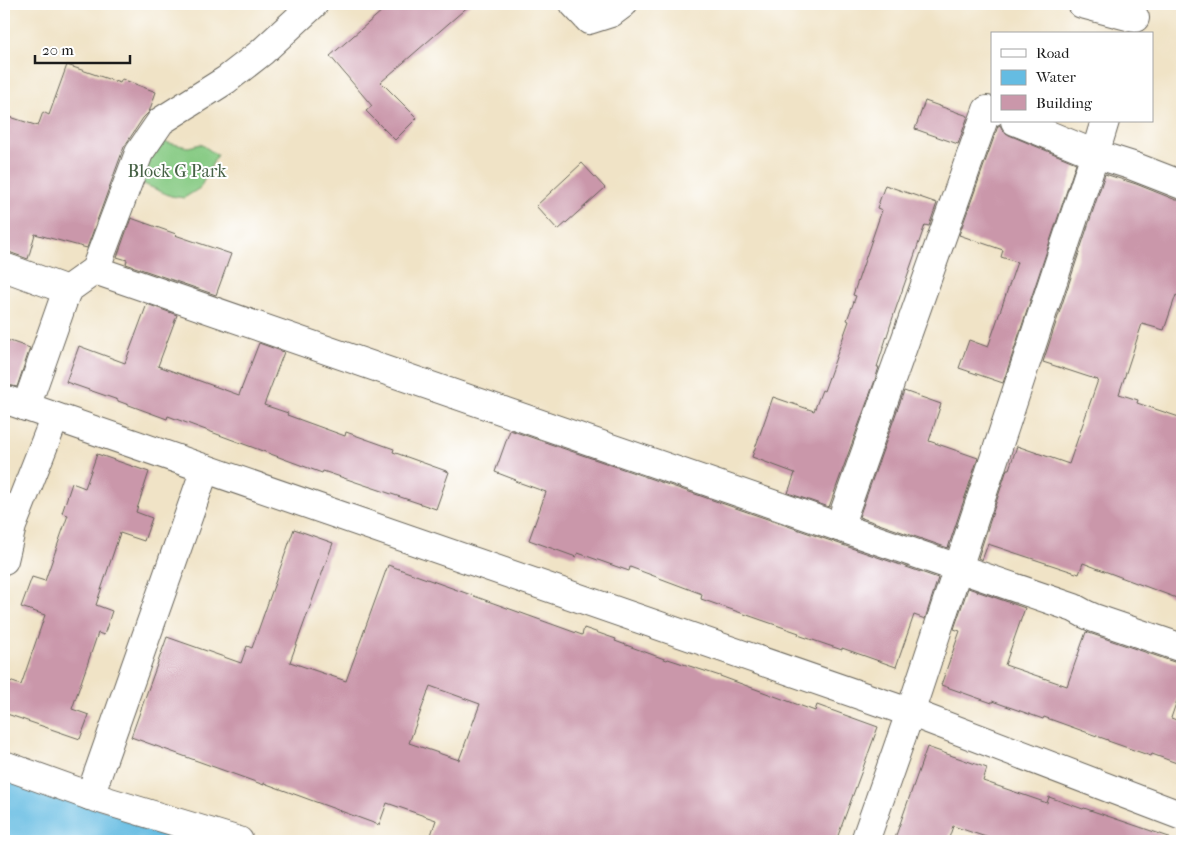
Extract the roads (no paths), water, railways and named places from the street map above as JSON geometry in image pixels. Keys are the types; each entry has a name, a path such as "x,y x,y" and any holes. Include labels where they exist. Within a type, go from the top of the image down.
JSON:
{"street":[{"path":"314,4 262,52 226,80 161,121 139,154 95,270 67,290 15,403 910,713 1182,816"},
{"path":"574,4 589,20 611,13 623,4"},
{"path":"1082,4 1135,18"},
{"path":"839,528 987,110 991,112"},
{"path":"1016,122 1095,154 1182,185"},
{"path":"865,841 910,713 1105,122"},
{"path":"4,267 67,290"},
{"path":"95,270 1074,608 1094,618 1182,648"},
{"path":"4,560 12,526 56,417"},
{"path":"90,796 205,468"},
{"path":"4,765 90,796 239,841"}],"water":[{"path":"10,781 205,841 4,841 4,787"}],"park label":[{"name":"Block G Park","path":"177,171"}]}
